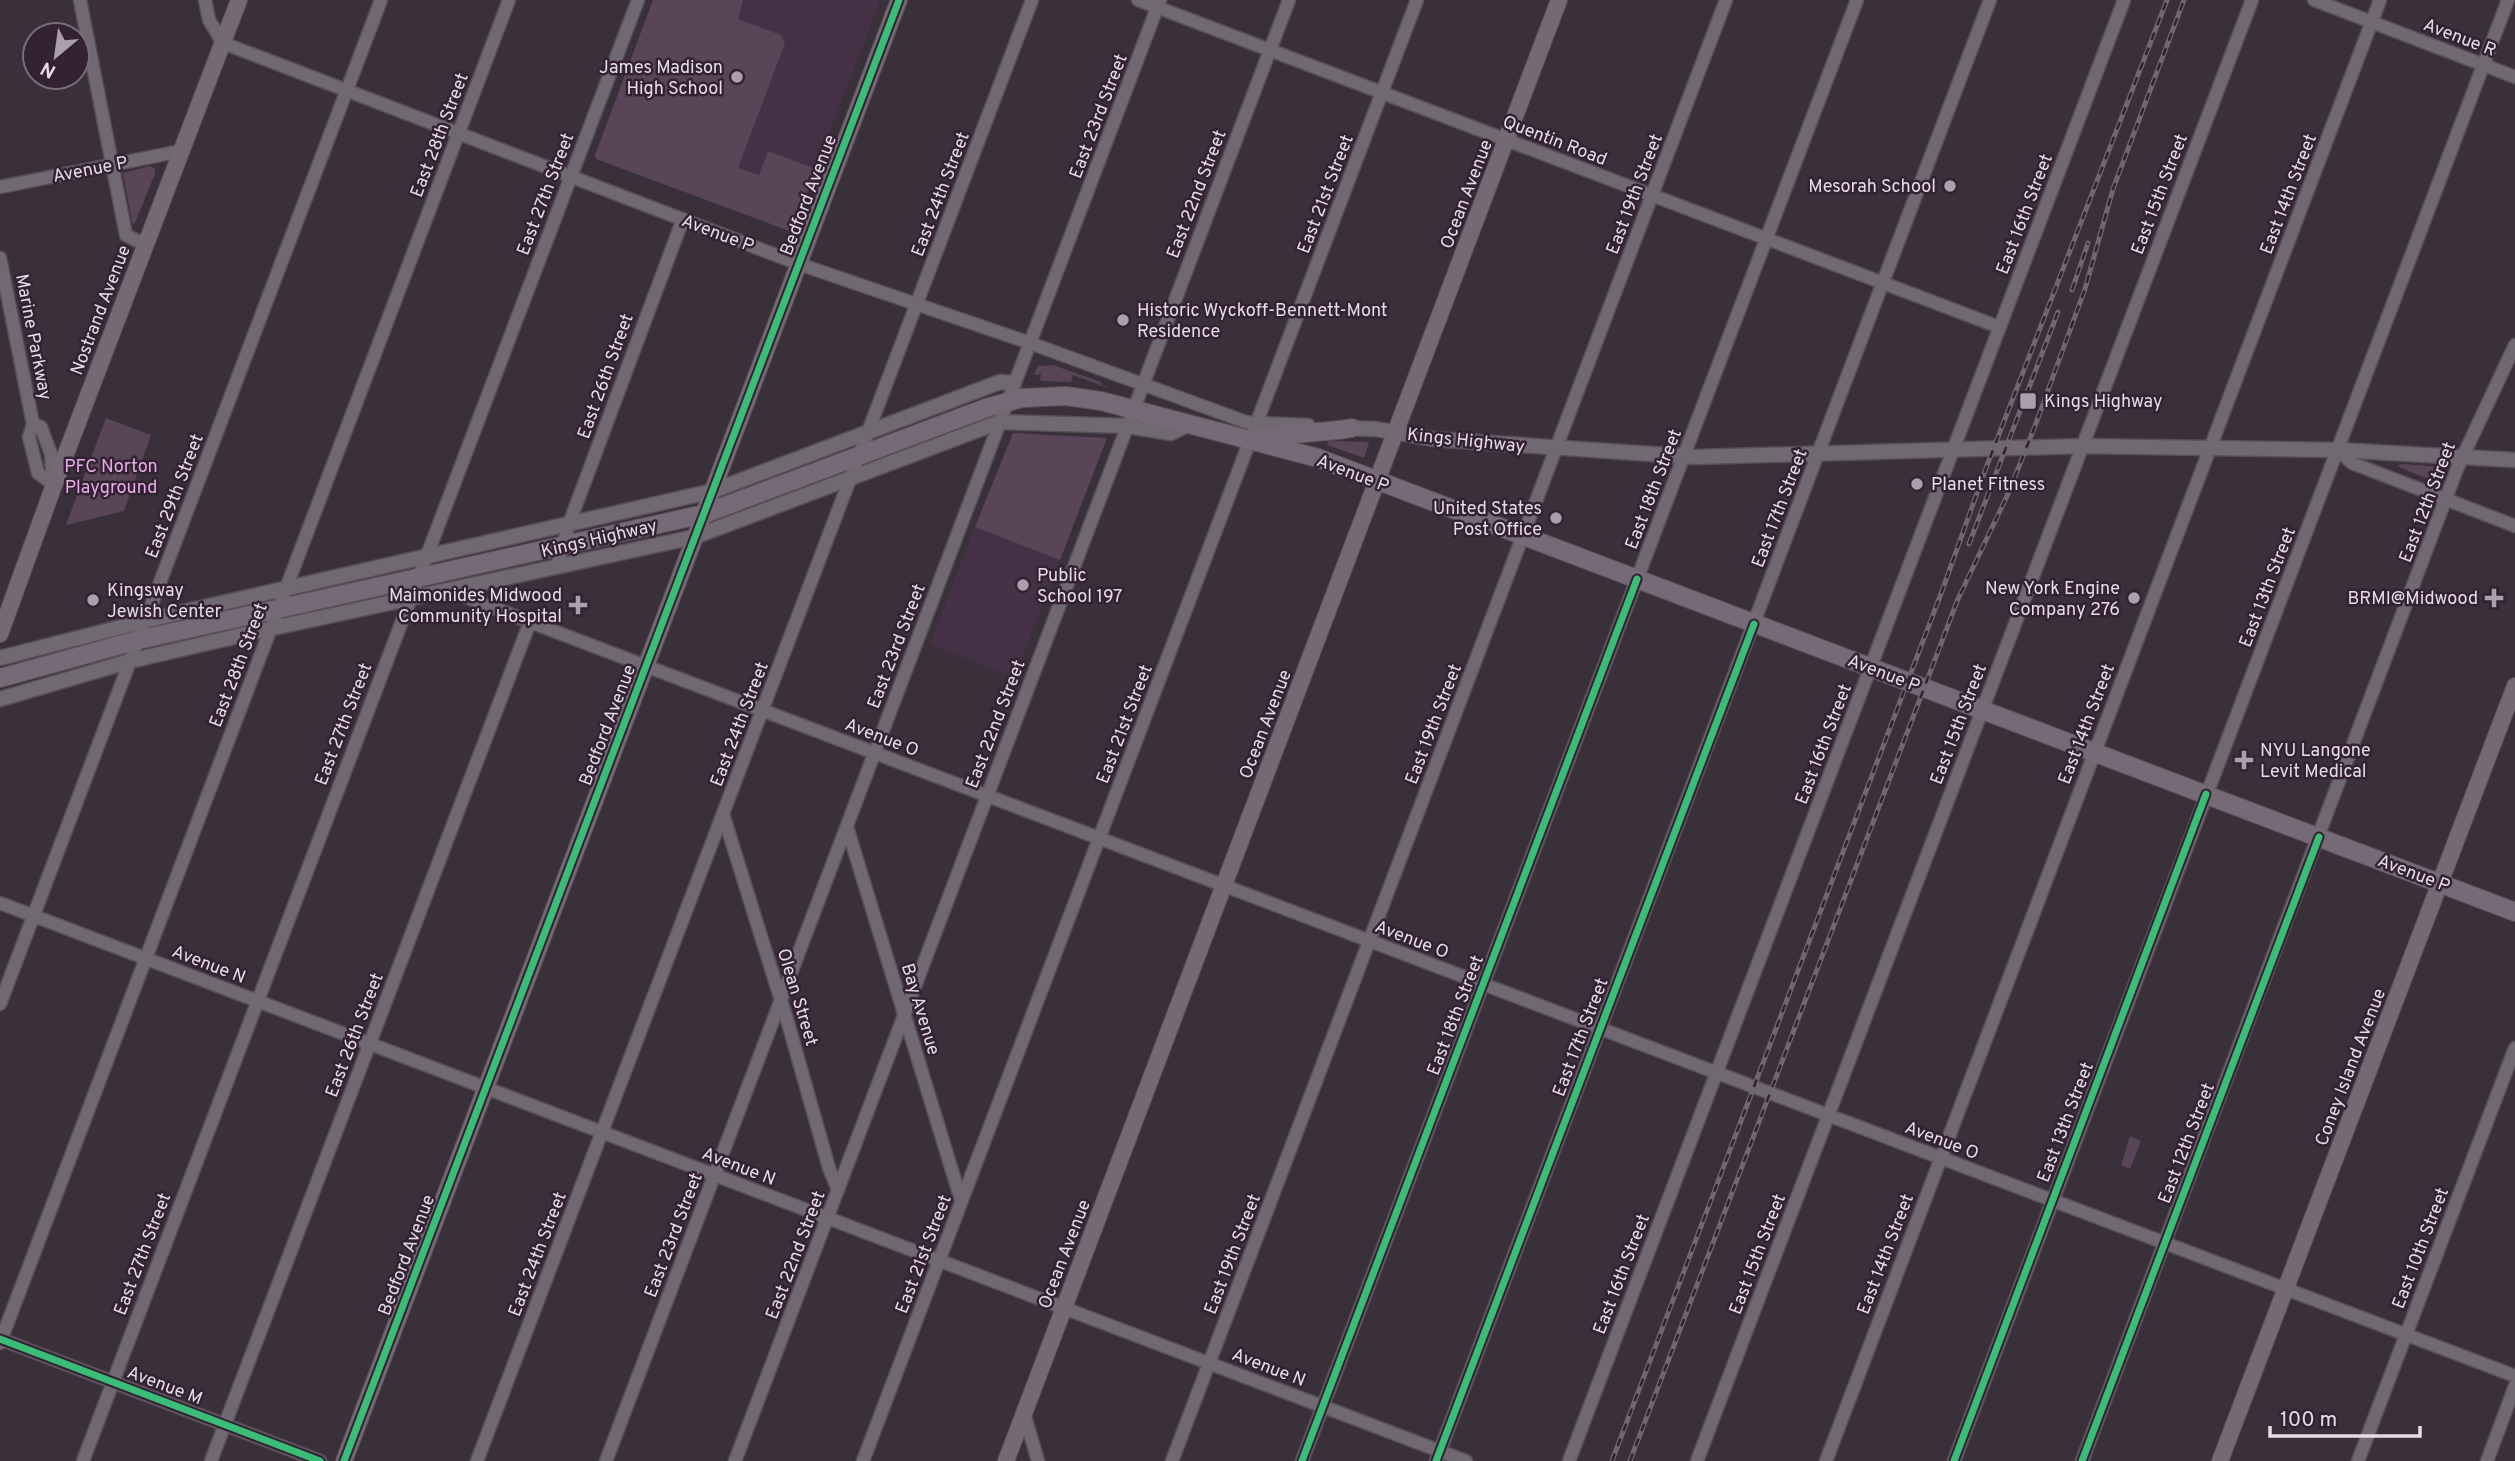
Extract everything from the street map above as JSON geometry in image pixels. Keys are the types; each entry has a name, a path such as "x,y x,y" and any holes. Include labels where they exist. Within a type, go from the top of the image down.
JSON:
{"main road":[{"name":"Nostrand Avenue","path":"0,634 239,0"},
{"name":"Bedford Avenue","path":"344,1461 899,0"},
{"name":"Ocean Avenue","path":"1006,1461 1559,0"},
{"name":"Kings Highway","path":"0,678 138,640 704,514 968,415 1021,398 1066,396 1131,418 1187,425 1250,442"},
{"path":"1250,442 1271,436 1326,433 1352,428"},
{"name":"Avenue P","path":"1250,442 1318,458 2515,912"},
{"name":"Coney Island Avenue","path":"2220,1461 2515,686"}],"street":[{"path":"80,0 126,235 145,245"},
{"path":"205,0 209,20 223,43"},
{"name":"East 29th Street","path":"0,1004 381,0"},
{"name":"East 28th Street","path":"0,1341 509,0"},
{"name":"East 27th Street","path":"83,1461 638,0"},
{"name":"East 24th Street","path":"478,1461 1032,0"},
{"name":"Quentin Road","path":"1138,0 1159,4 1270,50 1999,327"},
{"name":"East 22nd Street","path":"735,1461 1289,0"},
{"name":"East 21st Street","path":"863,1461 1417,0"},
{"name":"East 19th Street","path":"1172,1461 1726,0"},
{"name":"East 18th Street","path":"1303,1461 1857,0"},
{"name":"East 17th Street","path":"1438,1456 1990,0"},
{"name":"East 16th Street","path":"1569,1461 2124,0"},
{"name":"East 15th Street","path":"1698,1461 2252,0"},
{"name":"Avenue R","path":"2314,0 2515,76"},
{"name":"East 14th Street","path":"1826,1461 2380,0"},
{"name":"East 13th Street","path":"1954,1461 2508,0"},
{"name":"East 23rd Street","path":"606,1461 1159,4"},
{"name":"Avenue P","path":"223,43 799,264 1257,424"},
{"name":"Avenue P","path":"0,187 180,151"},
{"name":"East 26th Street","path":"557,566 569,524 682,219"},
{"name":"Marine Parkway","path":"0,258 33,424 29,437 38,473 54,485"},
{"name":"East 12th Street","path":"2082,1461 2462,457 2515,345"},
{"name":"Kings Highway","path":"0,658 146,620 713,491 1000,382 1014,383"},
{"name":"Kings Highway","path":"0,699 130,661 270,628 694,537 999,422 1131,418"},
{"name":"Kings Highway","path":"1257,424 1352,428 1417,437 1684,457 2082,446 2338,450 2515,460"},
{"path":"2338,450 2352,463 2515,526"},
{"name":"Avenue O","path":"457,588 466,597 530,622 2515,1376"},
{"name":"East 26th Street","path":"211,1461 530,622"},
{"name":"Olean Street","path":"723,814 782,1001 828,1168 838,1190"},
{"name":"Bay Avenue","path":"847,827 962,1201"},
{"name":"Avenue N","path":"0,903 1323,1406 1438,1456 1466,1461"},
{"name":"East 10th Street","path":"2358,1461 2515,1048"},
{"name":"Avenue M","path":"0,1341 320,1461"},
{"path":"2487,1461 2515,1386"},
{"path":"1024,1413 1038,1461"}],"shaded area":[{"name":"James Madison High School","path":"653,0 880,0 792,232 594,158"},
{"path":"975,527 1060,560 1014,678 930,644"}],"green space":[{"name":"James Madison High School","path":"653,0 743,0 738,19 781,35 785,43 738,168 759,175 768,151 816,169 792,232 596,159 595,155"},
{"path":"150,166 155,169 155,174 134,225 123,173"},
{"path":"1053,365 1101,382 1108,388 1073,375 1071,382 1040,381 1041,374 1034,375 1038,366"},
{"name":"PFC Norton Playground","path":"106,418 151,435 124,511 66,525"},
{"path":"1013,433 1107,438 1060,560 975,527"},
{"path":"1328,441 1369,442 1364,458 1327,445"},
{"path":"2398,466 2442,467 2438,483 2401,468"},
{"path":"2130,1136 2141,1141 2130,1169 2121,1165"}],"railway":[{"path":"1612,1461 1942,591 1986,468 2167,0"},
{"path":"1630,1461 1958,599 2008,494 2035,426 2085,289 2113,189 2184,0"},
{"path":"2072,290 2088,243"},
{"path":"1969,544 2058,312"}],"cycle path":[{"path":"344,1461 899,0"},
{"path":"1302,1461 1637,579"},
{"path":"1436,1461 1754,624"},
{"path":"1954,1461 2206,794"},
{"path":"2082,1461 2319,837"},
{"path":"0,1339 320,1461"}],"place":[{"name":"James Madison High School","path":"737,77"},
{"name":"Mesorah School","path":"1950,186"},
{"name":"Historic Wyckoff-Bennett-Mont Residence","path":"1123,320"},
{"name":"Kings Highway","path":"2028,401"},
{"name":"Planet Fitness","path":"1917,484"},
{"name":"United States Post Office","path":"1556,518"},
{"name":"Public School 197","path":"1023,585"},
{"name":"New York Engine Company 276","path":"2134,598"},
{"name":"BRMI@Midwood","path":"2494,598"},
{"name":"Kingsway Jewish Center","path":"93,600"},
{"name":"Maimonides Midwood Community Hospital","path":"578,605"},
{"name":"NYU Langone Levit Medical","path":"2244,760"}]}
